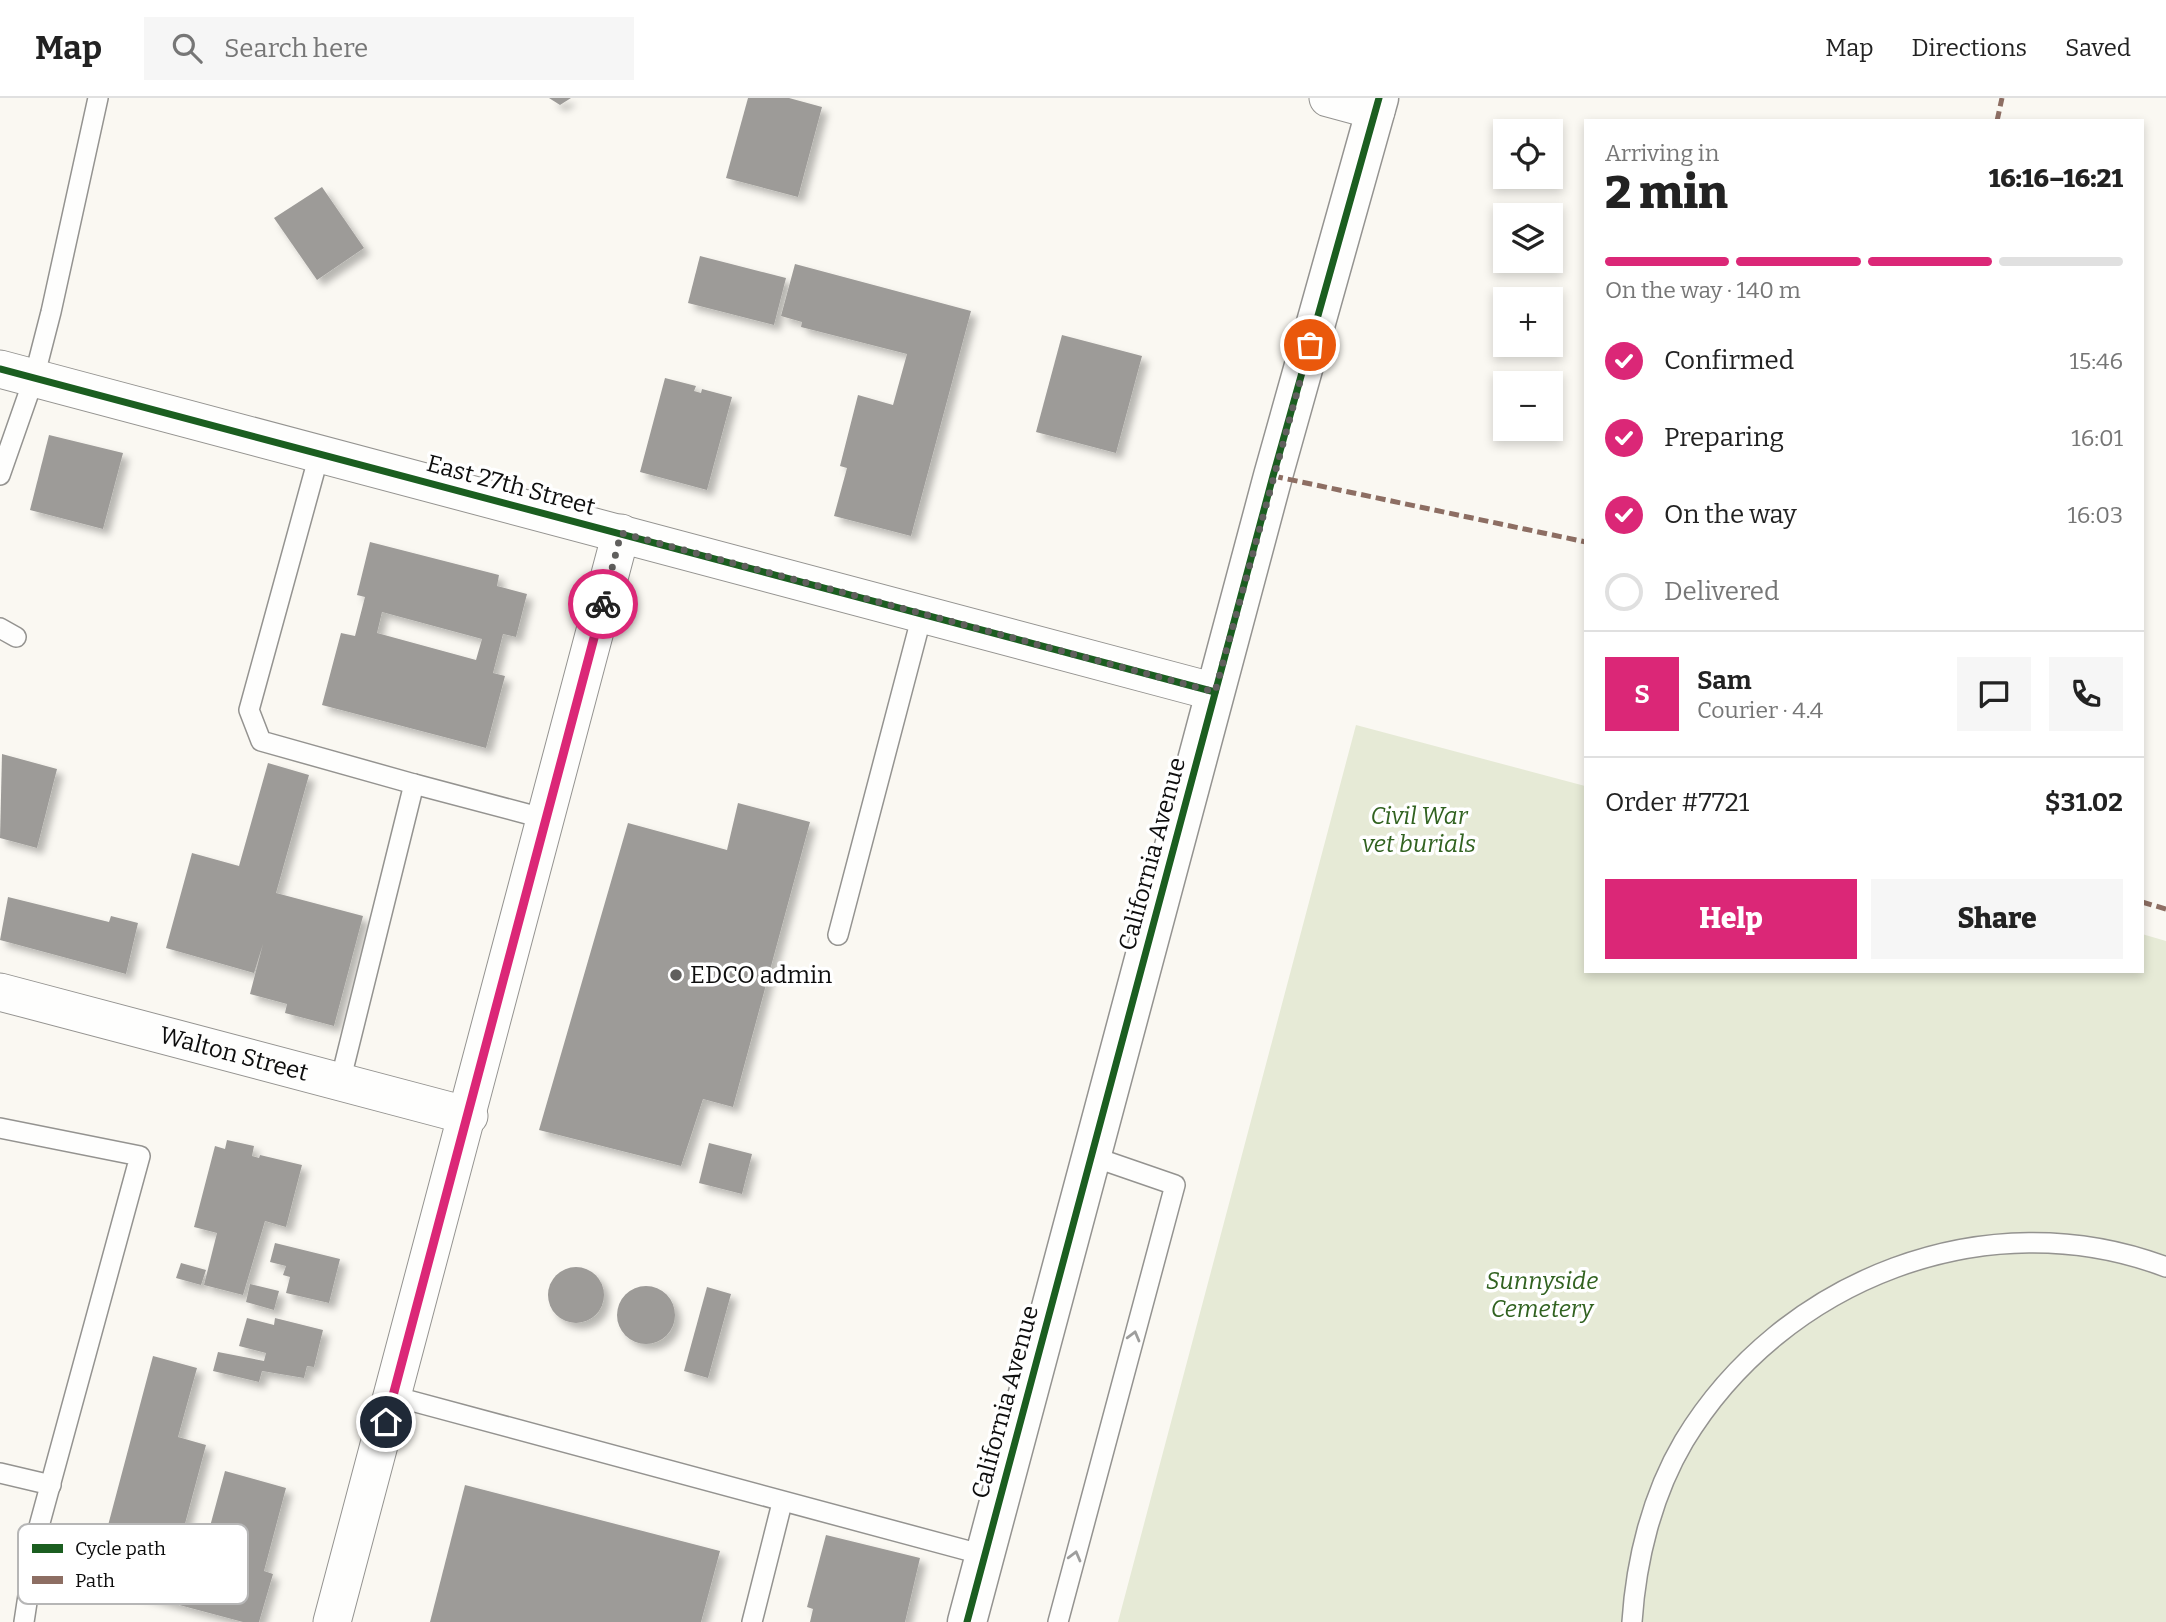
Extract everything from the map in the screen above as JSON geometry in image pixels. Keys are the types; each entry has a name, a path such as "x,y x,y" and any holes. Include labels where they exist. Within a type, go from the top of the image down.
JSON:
{"street":[{"path":"1328,98 1377,105"},
{"name":"California Avenue","path":"967,1622 1215,692 1377,105"},
{"name":"East 27th Street","path":"17,374 1215,692"},
{"path":"332,1622 621,533"},
{"name":"Walton Street","path":"0,992 468,1116"}],"lane":[{"path":"0,475 17,374 98,98"},
{"path":"319,455 249,710 261,741 546,820"},
{"path":"838,935 922,615"},
{"path":"340,1082 414,784"},
{"path":"0,1128 140,1156 40,1524"},
{"path":"1058,1622 1175,1185 1091,1156"},
{"path":"1632,1622 1635,1582 1652,1510 1684,1442 1727,1381 1780,1329 1843,1288 1901,1264 1986,1244 2061,1243 2135,1255 2166,1267"},
{"path":"393,1396 782,1503 984,1555"},
{"path":"0,1473 51,1485"},
{"path":"752,1622 782,1503"},
{"path":"24,1622 27,1604"}],"green space":[{"name":"Sunnyside Cemetery","path":"1356,725 1584,786 1584,973 2144,973 2144,935 2166,941 2166,1622 1118,1622"}],"building":[{"path":"549,98 571,98 560,105"},
{"path":"748,98 789,98 822,107 798,197 726,178"},
{"path":"322,187 364,248 317,280 274,218"},
{"path":"700,256 786,278 774,325 688,303"},
{"path":"795,264 971,311 911,536 834,516 847,468 840,466 858,395 893,405 907,354 801,327 802,322 781,316"},
{"path":"1062,335 1142,356 1116,453 1036,432"},
{"path":"665,378 696,386 694,391 701,393 702,389 732,397 707,490 640,472"},
{"path":"49,435 123,453 103,529 30,510"},
{"path":"370,542 499,575 497,586 527,594 516,637 503,634 493,673 505,676 486,748 322,705 341,633 355,636 365,597 357,595","holes":["382,612 482,639 476,660 377,633"]},
{"path":"2,754 57,769 37,848 0,838"},
{"path":"268,763 309,775 276,893 363,916 334,1026 285,1013 287,1004 250,994 263,944 254,973 166,948 192,853 239,866"},
{"name":"EDCO admin","path":"738,803 810,822 733,1107 703,1099 681,1166 539,1130 628,823 727,850"},
{"path":"8,897 109,922 111,916 138,923 126,974 0,940"},
{"path":"227,1140 254,1146 252,1156 259,1158 260,1155 302,1165 286,1227 265,1221 243,1295 204,1285 217,1233 194,1227 215,1146 225,1149"},
{"path":"709,1143 752,1154 742,1194 699,1183"},
{"path":"275,1243 340,1259 329,1303 286,1293 290,1277 283,1275 286,1266 270,1262"},
{"path":"181,1263 206,1270 201,1285 176,1278"},
{"path":"576,1267 587,1269 596,1275 602,1284 602,1306 596,1315 587,1321 576,1323 565,1321 556,1315 550,1306 548,1295 550,1284 556,1275 565,1269"},
{"path":"250,1284 279,1291 274,1310 246,1302"},
{"path":"646,1286 657,1288 670,1299 675,1315 673,1326 662,1339 646,1344 635,1342 622,1331 617,1315 619,1304 630,1291"},
{"path":"707,1287 731,1294 708,1378 684,1371"},
{"path":"247,1318 274,1325 275,1318 323,1330 314,1367 307,1366 304,1378 262,1371 259,1382 213,1371 218,1352 264,1361 266,1353 239,1346"},
{"path":"153,1356 197,1368 178,1437 206,1445 185,1524 108,1524"},
{"path":"225,1471 286,1488 264,1571 273,1574 259,1622 243,1622 176,1604 248,1604 248,1524 211,1524"},
{"path":"465,1485 720,1551 701,1622 430,1622"},
{"path":"826,1535 920,1558 905,1622 810,1622 813,1609 807,1607"}],"marked path":[{"path":"1997,119 2002,98"},
{"path":"1273,476 1584,542"},
{"path":"2144,903 2166,909"}],"cycle path":[{"path":"967,1622 1273,476 1379,98"},
{"path":"0,369 1215,692"}],"way so far":[{"path":"603,604 621,533 1215,692 1310,345"}],"place":[{"name":"EDCO admin","path":"676,975"}],"route":[{"path":"386,1422 603,604"}],"park label":[{"name":"Civil War vet burials","path":"1419,830"}]}
